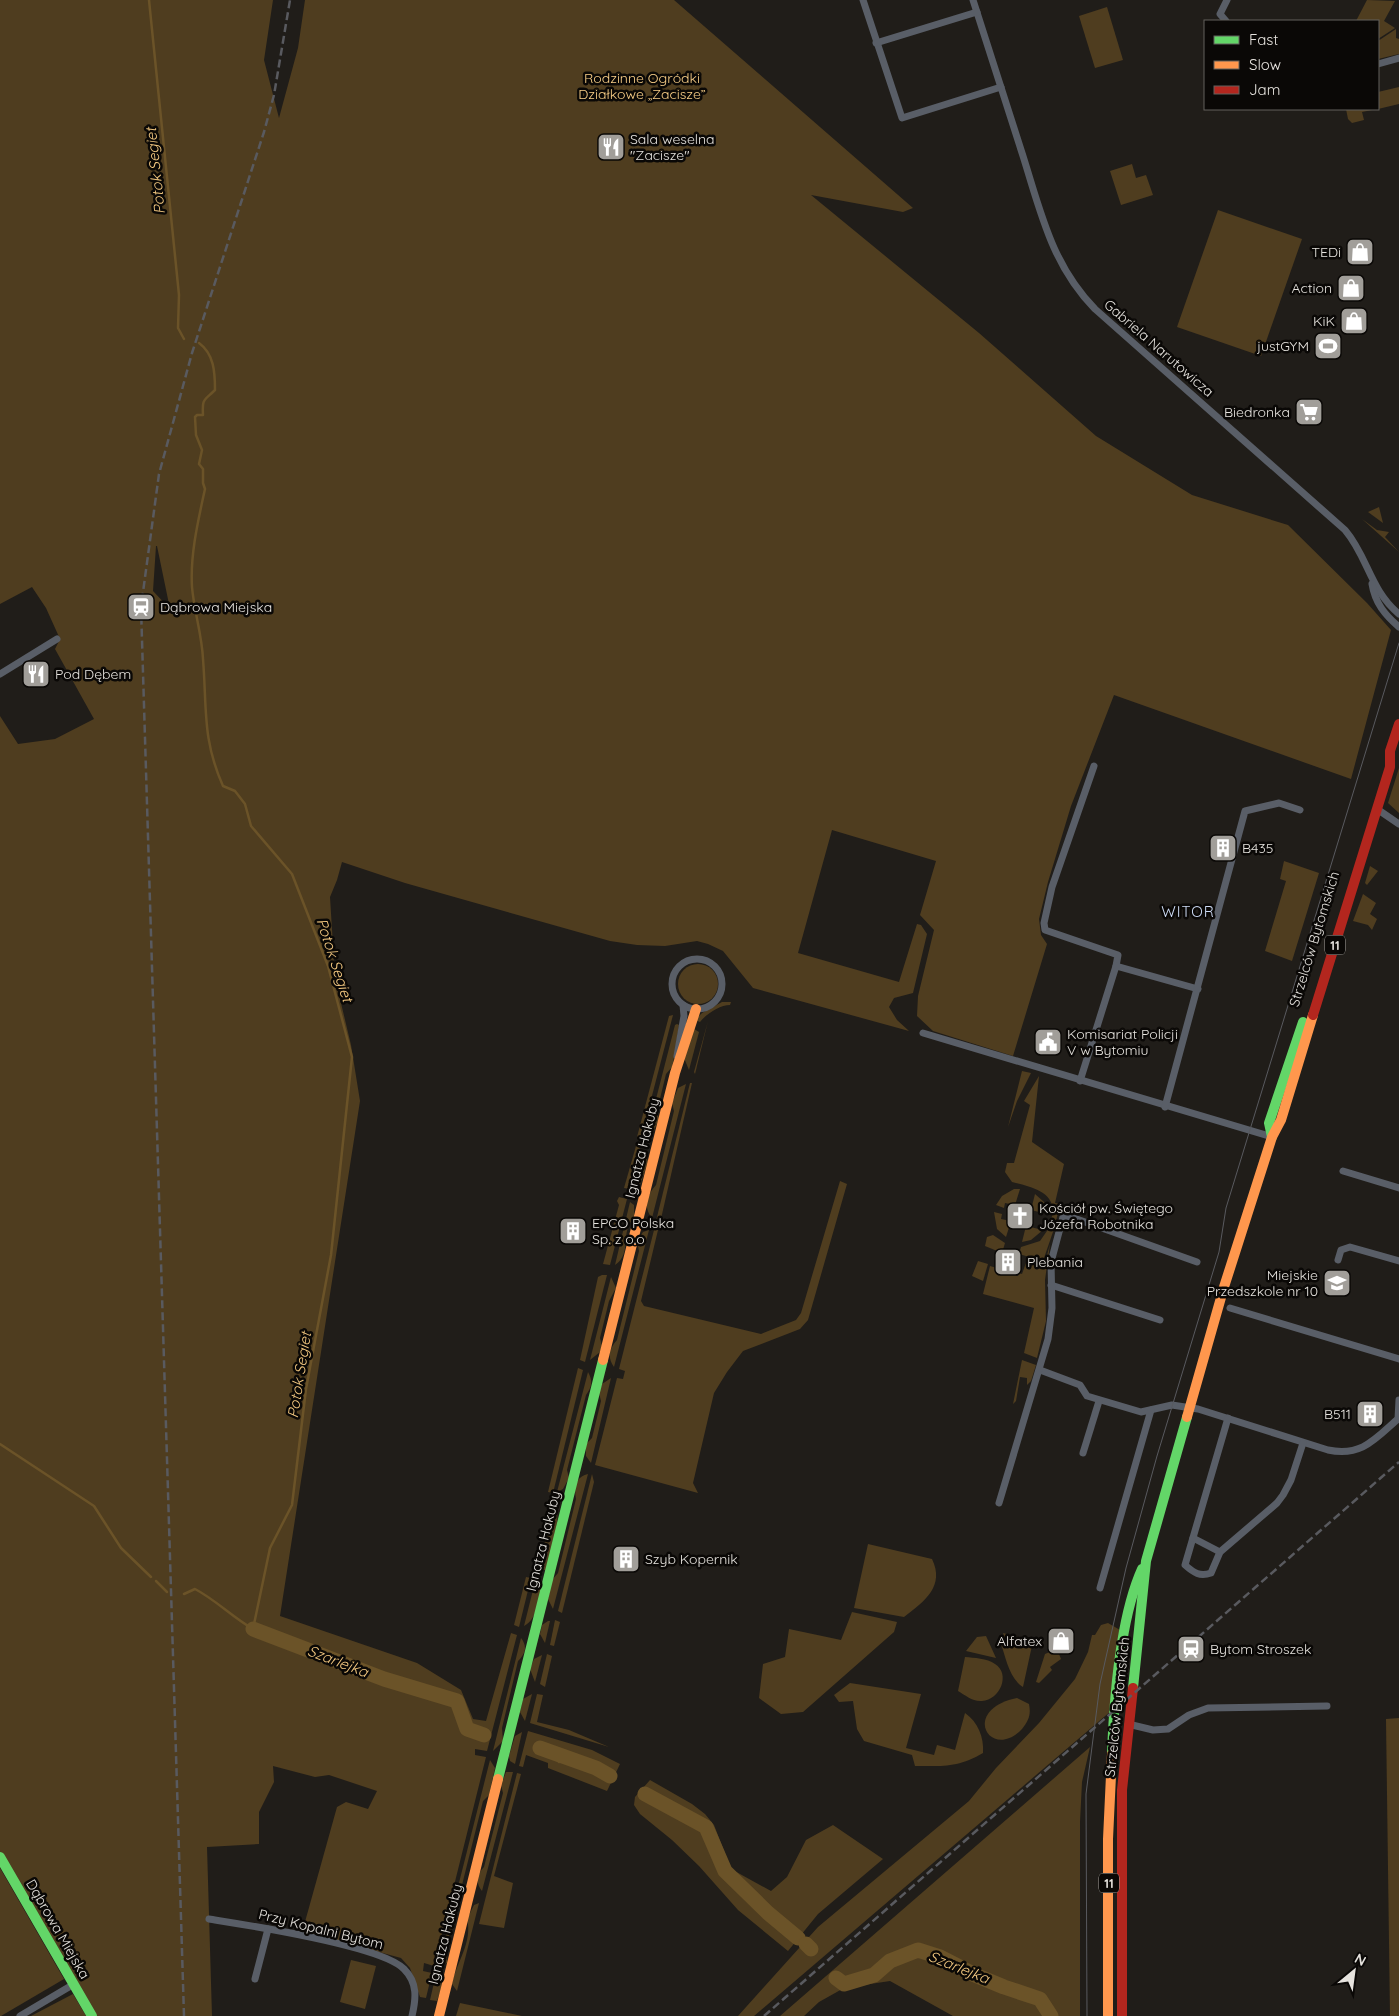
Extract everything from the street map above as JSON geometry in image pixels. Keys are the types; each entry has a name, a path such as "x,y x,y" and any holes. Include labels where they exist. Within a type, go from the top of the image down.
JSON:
{"main road":[{"name":"Strzelców Bytomskich","path":"1272,1137 1269,1123 1300,1032 1382,764 1390,751 1399,724"},
{"name":"Strzelców Bytomskich","path":"1122,2016 1122,1790 1146,1561 1189,1407 1272,1137 1280,1126 1390,767 1390,751"},
{"name":"Ignatza Hakuby","path":"439,2016 675,1073 696,1009"},
{"name":"11","path":"1108,2016 1111,1750 1124,1636 1137,1578 1146,1561"},
{"name":"Dąbrowa Miejska","path":"0,1856 92,2016"}],"street":[{"path":"863,0 902,118 1001,87"},
{"name":"Gabriela Narutowicza","path":"973,0 1059,263 1072,283 1095,309 1345,530 1358,548 1372,581 1388,605 1399,614"},
{"path":"1225,20 1220,14 1227,0"},
{"path":"876,43 977,12"},
{"path":"1379,64 1399,58"},
{"name":"Gabriela Narutowicza","path":"1372,581 1374,598 1399,628"},
{"path":"0,674 57,640"},
{"path":"1080,1081 1118,955 1044,930 1044,924 1052,886 1094,766"},
{"path":"1165,1107 1245,811 1279,803 1300,810"},
{"path":"1377,809 1399,824"},
{"path":"696,959 706,960 717,969 721,977 722,987 714,1002 702,1008 696,1009 683,1005 674,994 672,984 674,975 679,967 687,961 696,959"},
{"path":"1116,966 1198,989"},
{"name":"Ignatza Hakuby","path":"675,1073 684,1016 683,1005"},
{"path":"923,1033 1165,1107 1272,1137"},
{"path":"1343,1171 1399,1188"},
{"path":"999,1502 1040,1370 1049,1331 1052,1308 1050,1262 1063,1217 1071,1217 1197,1262"},
{"path":"1338,1260 1341,1250 1350,1247 1399,1261"},
{"path":"1051,1286 1160,1320"},
{"path":"1230,1308 1399,1358"},
{"path":"1040,1370 1080,1384 1087,1396 1100,1401 1141,1412 1172,1405 1189,1407 1303,1443 1346,1454 1359,1450 1398,1418 1399,1400"},
{"path":"1083,1453 1100,1401"},
{"path":"1100,1588 1151,1410"},
{"path":"1228,1418 1185,1565 1203,1576 1211,1573 1220,1552 1277,1503 1291,1480 1303,1443"},
{"path":"1193,1538 1220,1552"},
{"path":"1128,1724 1153,1730 1168,1729 1190,1715 1208,1708 1328,1706"},
{"name":"Przy Kopalni Bytom","path":"208,1919 334,1943 392,1960 404,1969 412,1980 416,2000 412,2016"},
{"path":"255,1979 268,1929"},
{"path":"20,2016 74,1984"}],"green space":[{"name":"Rodzinne Ogródki Działkowe „Zacisze”","path":"0,0 273,0 264,60 279,118 298,48 305,0 674,0 913,208 903,212 811,195 979,333 1096,436 1192,495 1288,525 1367,603 1391,630 1351,779 1114,695 1071,806 1048,882 1039,919 1041,935 1047,944 1013,1056 933,1031 917,1016 918,996 934,930 920,915 936,861 832,830 798,953 899,982 917,924 921,925 927,934 913,993 894,998 889,1007 897,1020 909,1031 753,988 723,951 708,944 697,941 665,946 637,945 610,941 405,883 342,862 330,897 335,978 351,1045 360,1101 280,1616 417,1663 461,1690 473,1719 486,1721 511,1633 517,1635 487,1751 475,1749 475,1755 486,1757 434,1966 424,1963 423,1971 432,1973 426,1998 420,1997 410,1968 401,1958 313,1934 303,1929 337,1807 346,1802 368,1809 377,1791 329,1775 315,1777 273,1766 274,1782 259,1812 259,1844 207,1847 212,2016 96,2016 0,1853 0,716 18,744 55,739 94,719 55,649 60,639 46,608 32,587 0,604","holes":["157,546 170,609 153,591"]},
{"path":"1367,0 1395,1 1384,21 1395,28 1379,38 1379,20 1357,20"},
{"path":"1107,7 1123,60 1095,68 1079,16"},
{"path":"1396,29 1396,38 1399,39 1399,54 1379,59 1379,40"},
{"path":"1399,87 1399,104 1379,109 1379,92"},
{"path":"1346,110 1372,110 1362,112 1364,120 1352,123 1348,119"},
{"path":"1132,164 1136,178 1146,175 1153,195 1121,205 1110,171"},
{"path":"1218,210 1302,239 1261,356 1177,327"},
{"path":"1379,507 1383,523 1368,512"},
{"path":"1362,519 1377,530 1389,532 1385,537 1399,552"},
{"path":"1399,768 1399,813 1388,803"},
{"path":"1284,861 1319,873 1292,961 1265,951 1286,881 1280,879"},
{"path":"1370,866 1378,871 1367,885 1365,883"},
{"path":"1363,894 1376,903 1370,914 1377,919 1372,930 1368,925 1353,921"},
{"path":"698,964 712,970 718,984 712,998 698,1004 684,998 678,984 684,970"},
{"path":"722,1002 731,1002 730,1005 714,1011 700,1022 695,1020 702,1013"},
{"path":"673,1015 641,1138 637,1137 669,1016"},
{"path":"708,1021 695,1074 694,1072"},
{"path":"675,1025 679,1025 672,1067 666,1074 657,1111 659,1119 652,1135 646,1138"},
{"path":"694,1029 699,1032 689,1070 684,1058"},
{"path":"1022,1071 1031,1073 1017,1101 1008,1127"},
{"path":"1039,1076 1032,1142 1064,1164 1055,1203 1060,1204 1056,1221 1051,1220 1053,1211 1048,1197 1035,1189 1012,1182 1005,1172 1007,1163 1014,1163 1030,1105 1024,1101"},
{"path":"690,1083 692,1083 660,1223 656,1221"},
{"path":"686,1084 652,1218 649,1214 647,1201 656,1185 674,1111 672,1103 678,1088"},
{"path":"636,1146 640,1148 630,1189 624,1188"},
{"path":"643,1150 648,1161 641,1183 634,1189"},
{"path":"840,1181 847,1184 808,1320 800,1329 743,1351 727,1372 714,1393 693,1483 698,1493 595,1465 617,1378 623,1379 625,1371 619,1369 654,1230 658,1230 641,1301 644,1306 761,1334 796,1320 801,1313"},
{"path":"1014,1189 1020,1189 1015,1205 1005,1203 1004,1208 996,1205 1002,1196"},
{"path":"1035,1194 1044,1202 1047,1214 1031,1210"},
{"path":"619,1197 627,1199 610,1265 603,1264 619,1205 617,1201"},
{"path":"630,1202 634,1205 634,1218 627,1230 623,1255 615,1265"},
{"path":"994,1212 1002,1214 1001,1219 1011,1221 1006,1237 997,1229"},
{"path":"1026,1226 1043,1230 1031,1240 1022,1242"},
{"path":"1049,1228 1054,1229 1043,1261 1019,1254 1021,1247 1040,1241"},
{"path":"649,1230 614,1367 610,1360 610,1353 617,1340 639,1251 637,1241 643,1232"},
{"path":"993,1235 1005,1243 1002,1253 985,1246 987,1237"},
{"path":"1050,1244 1045,1280 1046,1321 1037,1358 1024,1353 1034,1308 983,1294 990,1266 997,1268 996,1272 1003,1274 1004,1271 1018,1276 1019,1273 1022,1274 1027,1260 1045,1263"},
{"path":"978,1261 988,1264 983,1281 972,1276"},
{"path":"607,1275 585,1362 580,1360 598,1277"},
{"path":"611,1277 616,1288 609,1301 600,1338 602,1346 600,1352 590,1360"},
{"path":"1022,1360 1036,1365 1031,1381 1027,1385 1027,1378 1020,1377 1016,1401 1013,1404"},
{"path":"578,1368 583,1370 553,1493 548,1492"},
{"path":"588,1372 591,1384 586,1395 567,1470 569,1478 563,1489 557,1492"},
{"path":"611,1378 591,1463 586,1456 586,1444 592,1438 601,1401 599,1393 602,1384"},
{"path":"588,1474 553,1609 548,1599 552,1580 558,1573 576,1499 576,1484 580,1478"},
{"path":"592,1474 594,1482 562,1613 558,1611"},
{"path":"554,1504 557,1509 557,1526 546,1570 538,1570"},
{"path":"868,1544 932,1559 936,1577 931,1592 926,1599 904,1617 854,1608"},
{"path":"526,1577 531,1578 519,1627 514,1625"},
{"path":"536,1578 542,1583 537,1607 529,1623 524,1626"},
{"path":"852,1612 897,1622 894,1632 803,1712 781,1714 759,1698 763,1664 785,1657 789,1629 841,1640"},
{"path":"555,1620 560,1622 554,1646 550,1645"},
{"path":"550,1621 545,1643 540,1634 542,1625"},
{"path":"1108,1623 1120,1630 1111,1711 754,2016 738,2016 818,1927 969,1801 996,1768 1039,1723 1075,1679 1088,1652 1092,1635 1095,1635 1101,1625"},
{"path":"1003,1633 1033,1641 1023,1687 1014,1678 1009,1667 1001,1644 1006,1641"},
{"path":"986,1636 996,1658 966,1651 977,1637"},
{"path":"521,1638 525,1650 518,1661 502,1728 503,1741 493,1751"},
{"path":"1057,1649 1061,1659 1050,1667 1052,1670 1039,1683 1036,1682 1045,1654"},
{"path":"547,1654 552,1656 545,1687 540,1684"},
{"path":"542,1655 535,1682 530,1669 534,1659"},
{"path":"965,1657 988,1661 1000,1668 1003,1680 1001,1686 994,1696 988,1700 975,1700 958,1691"},
{"path":"850,1683 921,1694 906,1748 934,1755 937,1745 955,1750 965,1713 977,1725 982,1741 983,1753 958,1764 915,1766 912,1755 864,1741 857,1729 853,1701 839,1702 834,1695"},
{"path":"532,1694 525,1721 520,1712 523,1699"},
{"path":"537,1694 543,1695 537,1722 569,1730 609,1747 530,1723"},
{"path":"1017,1698 1029,1704 1030,1714 1026,1723 1011,1738 1000,1740 992,1737 986,1730 985,1722 989,1713 999,1704"},
{"path":"1399,1718 1399,2016 1390,2016 1386,1719"},
{"path":"528,1731 592,1750 620,1764 607,1791 548,1768 548,1763 526,1755 523,1767 519,1766"},
{"path":"522,1732 515,1764 510,1761 509,1756 515,1736"},
{"path":"1090,1747 1082,1782 1080,1822 1080,2016 953,2016 890,1981 844,1988 819,2002 804,2016 780,2016"},
{"path":"490,1760 495,1768 489,1795 483,1801 446,1949 447,1963 438,1966"},
{"path":"506,1772 513,1772 482,1891 478,1885 478,1879 484,1867 503,1793 501,1785"},
{"path":"517,1773 521,1774 494,1876 513,1883 504,1928 479,1924"},
{"path":"650,1780 692,1804 705,1814 714,1825 731,1869 771,1891 787,1877 806,1840 833,1825 883,1859 818,1914 788,1951 738,1910 699,1866 672,1840 640,1814 634,1805 635,1797"},
{"path":"0,1868 64,1979 1,2016 0,2016"},
{"path":"479,1903 457,1991 452,1984 468,1936 467,1919 474,1905"},
{"path":"351,1960 376,1966 365,2009 340,2002"},
{"path":"436,1974 442,1983 437,2001 430,2000"},
{"path":"73,1994 86,2016 31,2016"},
{"path":"460,2003 522,2016 456,2016"}],"waterway":[{"name":"Potok Segiet","path":"149,0 179,295 178,328 184,339"},
{"name":"Potok Segiet","path":"184,1594 195,1589 253,1629 270,1548 292,1505 306,1389 331,1255 352,1057 328,966 292,874 251,826 245,804 235,791 223,786 216,769 208,738 202,650 192,587 192,563 205,489 203,469 199,464 202,450 196,435 195,417 203,415 203,403 215,390 215,383 211,358 199,343"},
{"name":"Szarlejka","path":"0,1444 94,1506 121,1548 151,1577"},
{"name":"Szarlejka","path":"156,1581 167,1592"},
{"name":"Szarlejka","path":"253,1629 384,1679 457,1701 467,1729 484,1735"},
{"name":"Szarlejka","path":"540,1748 596,1768 610,1776"},
{"name":"Szarlejka","path":"559,1762 563,1756"},
{"name":"Szarlejka","path":"645,1794 706,1827 725,1871 768,1913 798,1938"},
{"name":"Szarlejka","path":"806,1944 811,1949"},
{"name":"Szarlejka","path":"836,1978 844,1984 874,1975 890,1961 918,1950 940,1957 1004,1987 1040,1999 1051,2016"}],"tram line":[{"path":"1087,2016 1086,1794 1100,1684 1126,1568 1157,1456 1219,1252 1226,1208 1399,643"}],"railway":[{"path":"184,2016 141,607 159,474 192,353 264,132 274,95 290,0"},
{"path":"764,2016 1399,1462"}],"traffic: fast":[{"path":"1272,1137 1269,1123 1303,1022"},
{"path":"498,1779 603,1360"},
{"path":"1133,1688 1146,1561 1187,1417"},
{"path":"1112,1754 1114,1709 1123,1635 1134,1589 1142,1569"},
{"path":"0,1857 92,2016"}],"traffic: slow":[{"path":"603,1360 675,1073 696,1009"},
{"path":"1187,1417 1224,1287 1272,1137 1281,1120 1313,1015"},
{"path":"1108,2016 1108,1839 1112,1754"},
{"path":"439,2016 498,1779"}],"traffic: jam":[{"path":"1313,1015 1390,767 1390,751 1399,724"},
{"path":"1122,2016 1122,1790 1133,1688"}],"place":[{"name":"Sala weselna \"Zacisze\"","path":"611,147"},
{"name":"TEDi","path":"1360,252"},
{"name":"Action","path":"1351,288"},
{"name":"KiK","path":"1354,321"},
{"name":"justGYM","path":"1328,346"},
{"name":"Biedronka","path":"1309,412"},
{"name":"Dąbrowa Miejska","path":"141,607"},
{"name":"Pod Dębem","path":"36,674"},
{"name":"B435","path":"1223,848"},
{"name":"Komisariat Policji V w Bytomiu","path":"1048,1042"},
{"name":"Kościół pw. Świętego Józefa Robotnika","path":"1020,1216"},
{"name":"EPCO Polska Sp. z o.o","path":"573,1231"},
{"name":"Plebania","path":"1008,1262"},
{"name":"Miejskie Przedszkole nr 10","path":"1337,1283"},
{"name":"B511","path":"1370,1414"},
{"name":"Szyb Kopernik","path":"626,1559"},
{"name":"Alfatex","path":"1061,1641"},
{"name":"Bytom Stroszek","path":"1191,1649"}],"district":[{"name":"WITOR","path":"1188,911"}]}
